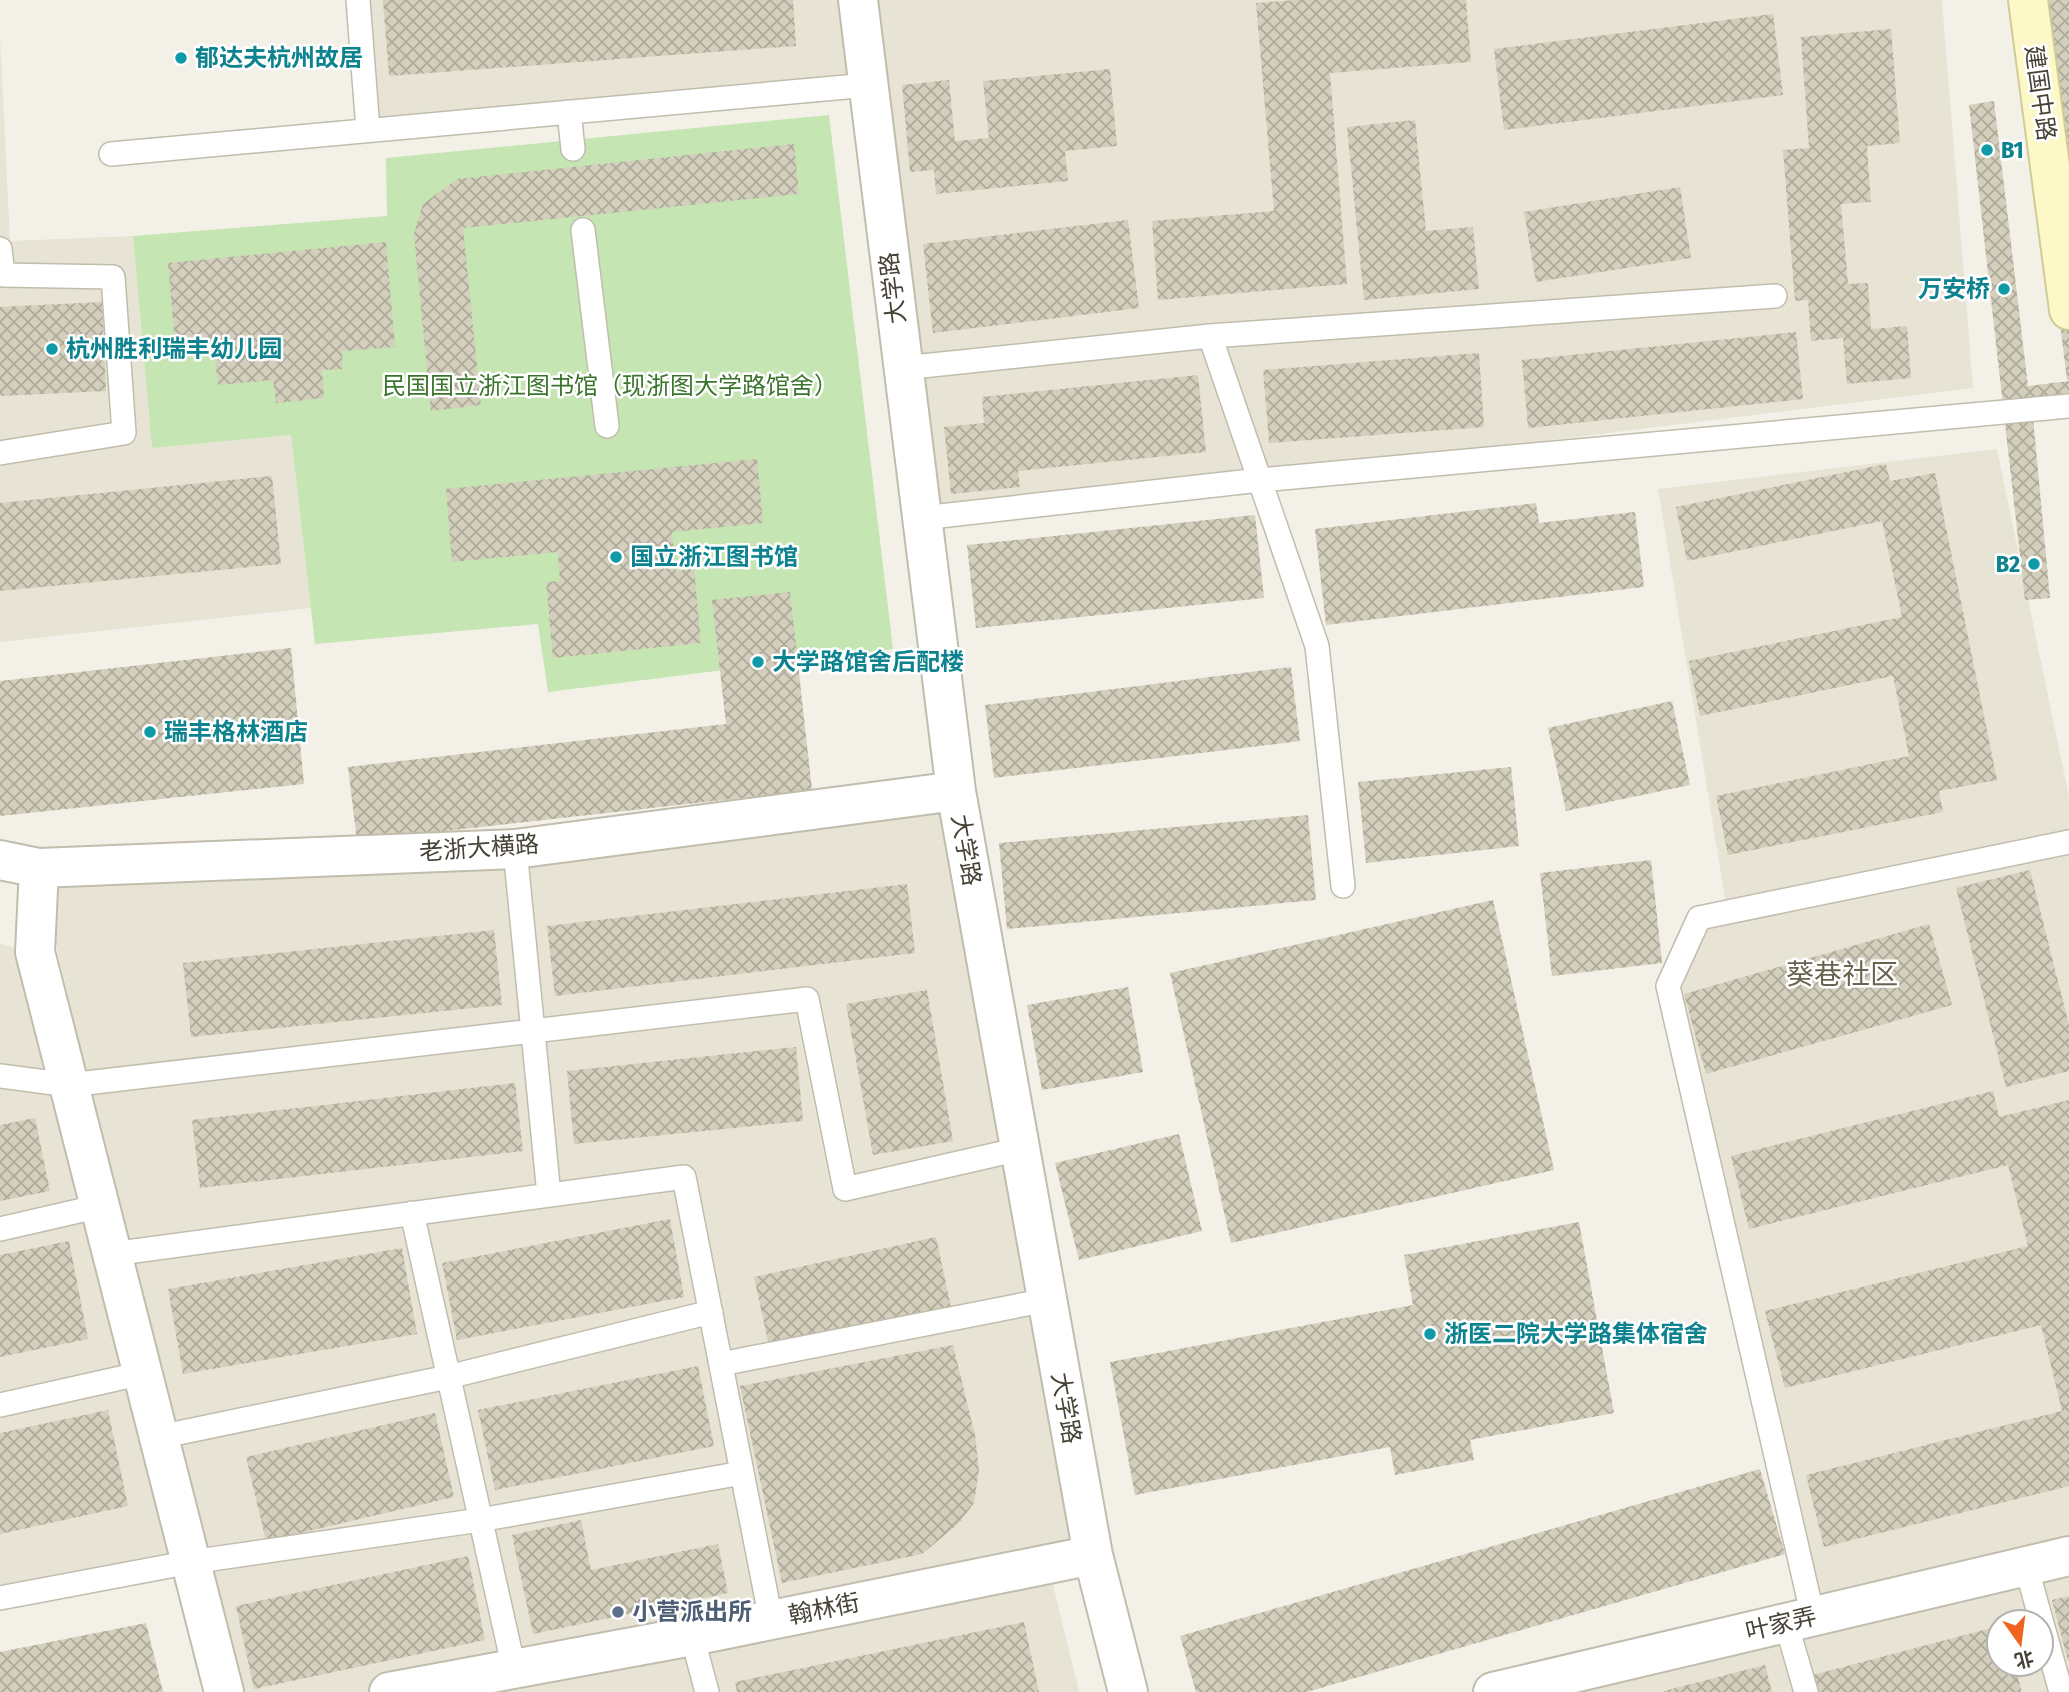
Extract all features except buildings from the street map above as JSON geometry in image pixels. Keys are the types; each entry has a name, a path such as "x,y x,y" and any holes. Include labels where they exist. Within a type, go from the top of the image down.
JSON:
{"main road":[{"name":"建国中路","path":"2028,0 2069,310"}],"street":[{"name":"大学路","path":"858,0 956,790 1093,1555 1128,1692"},
{"name":"老浙大横路","path":"0,860 39,868 515,849 956,790"},
{"path":"39,868 35,952 224,1692"},
{"name":"翰林街","path":"389,1692 692,1636 1093,1555"},
{"name":"叶家弄","path":"1493,1692 2069,1556"}],"lane":[{"path":"358,0 368,131"},
{"path":"111,154 868,85"},
{"path":"569,112 573,149"},
{"path":"583,230 607,426"},
{"path":"0,250 3,275 113,277 124,433 0,453"},
{"path":"903,368 1210,337 1776,296"},
{"path":"1210,337 1318,646 1343,886"},
{"path":"922,518 1260,481 2069,406"},
{"path":"1806,1692 1799,1620 1668,986 1699,918 2069,842"},
{"path":"515,849 549,1195"},
{"path":"0,1076 69,1085 807,999 845,1189 1020,1149"},
{"path":"112,1254 684,1177 771,1620"},
{"path":"0,1229 100,1206"},
{"path":"412,1213 514,1669"},
{"path":"721,1364 1047,1300"},
{"path":"159,1437 448,1377 711,1312"},
{"path":"0,1405 143,1373"},
{"path":"0,1598 191,1562 481,1520 742,1473"},
{"path":"2026,1566 2061,1692"},
{"path":"692,1636 707,1692"}],"shaded area":[{"path":"357,0 853,0 868,85 368,130"},
{"path":"872,0 1942,0 1973,388 922,518"},
{"path":"0,34 10,241 133,236 152,448 291,435 311,608 0,642"},
{"name":"葵巷社区","path":"1997,449 2069,797 2069,1692 1493,1692 1813,1616 1668,986 1699,918 1727,910 1658,489"},
{"path":"956,791 1093,1555 1048,1564 1079,1692 225,1692 39,868"},
{"path":"0,944 35,952 191,1562 0,1598"}],"green space":[{"name":"民国国立浙江图书馆（现浙图大学路馆舍）","path":"829,115 893,649 548,692 538,624 315,644 291,435 152,448 133,236 387,216 386,158"}],"place":[{"name":"郁达夫杭州故居","path":"181,58"},
{"name":"B1","path":"1987,150"},
{"name":"万安桥","path":"2004,289"},
{"name":"杭州胜利瑞丰幼儿园","path":"52,349"},
{"name":"国立浙江图书馆","path":"616,557"},
{"name":"B2","path":"2034,564"},
{"name":"大学路馆舍后配楼","path":"758,662"},
{"name":"瑞丰格林酒店","path":"150,732"},
{"name":"浙医二院大学路集体宿舍","path":"1430,1334"},
{"name":"小营派出所","path":"618,1612"}],"district":[{"name":"葵巷社区","path":"1842,974"}]}
